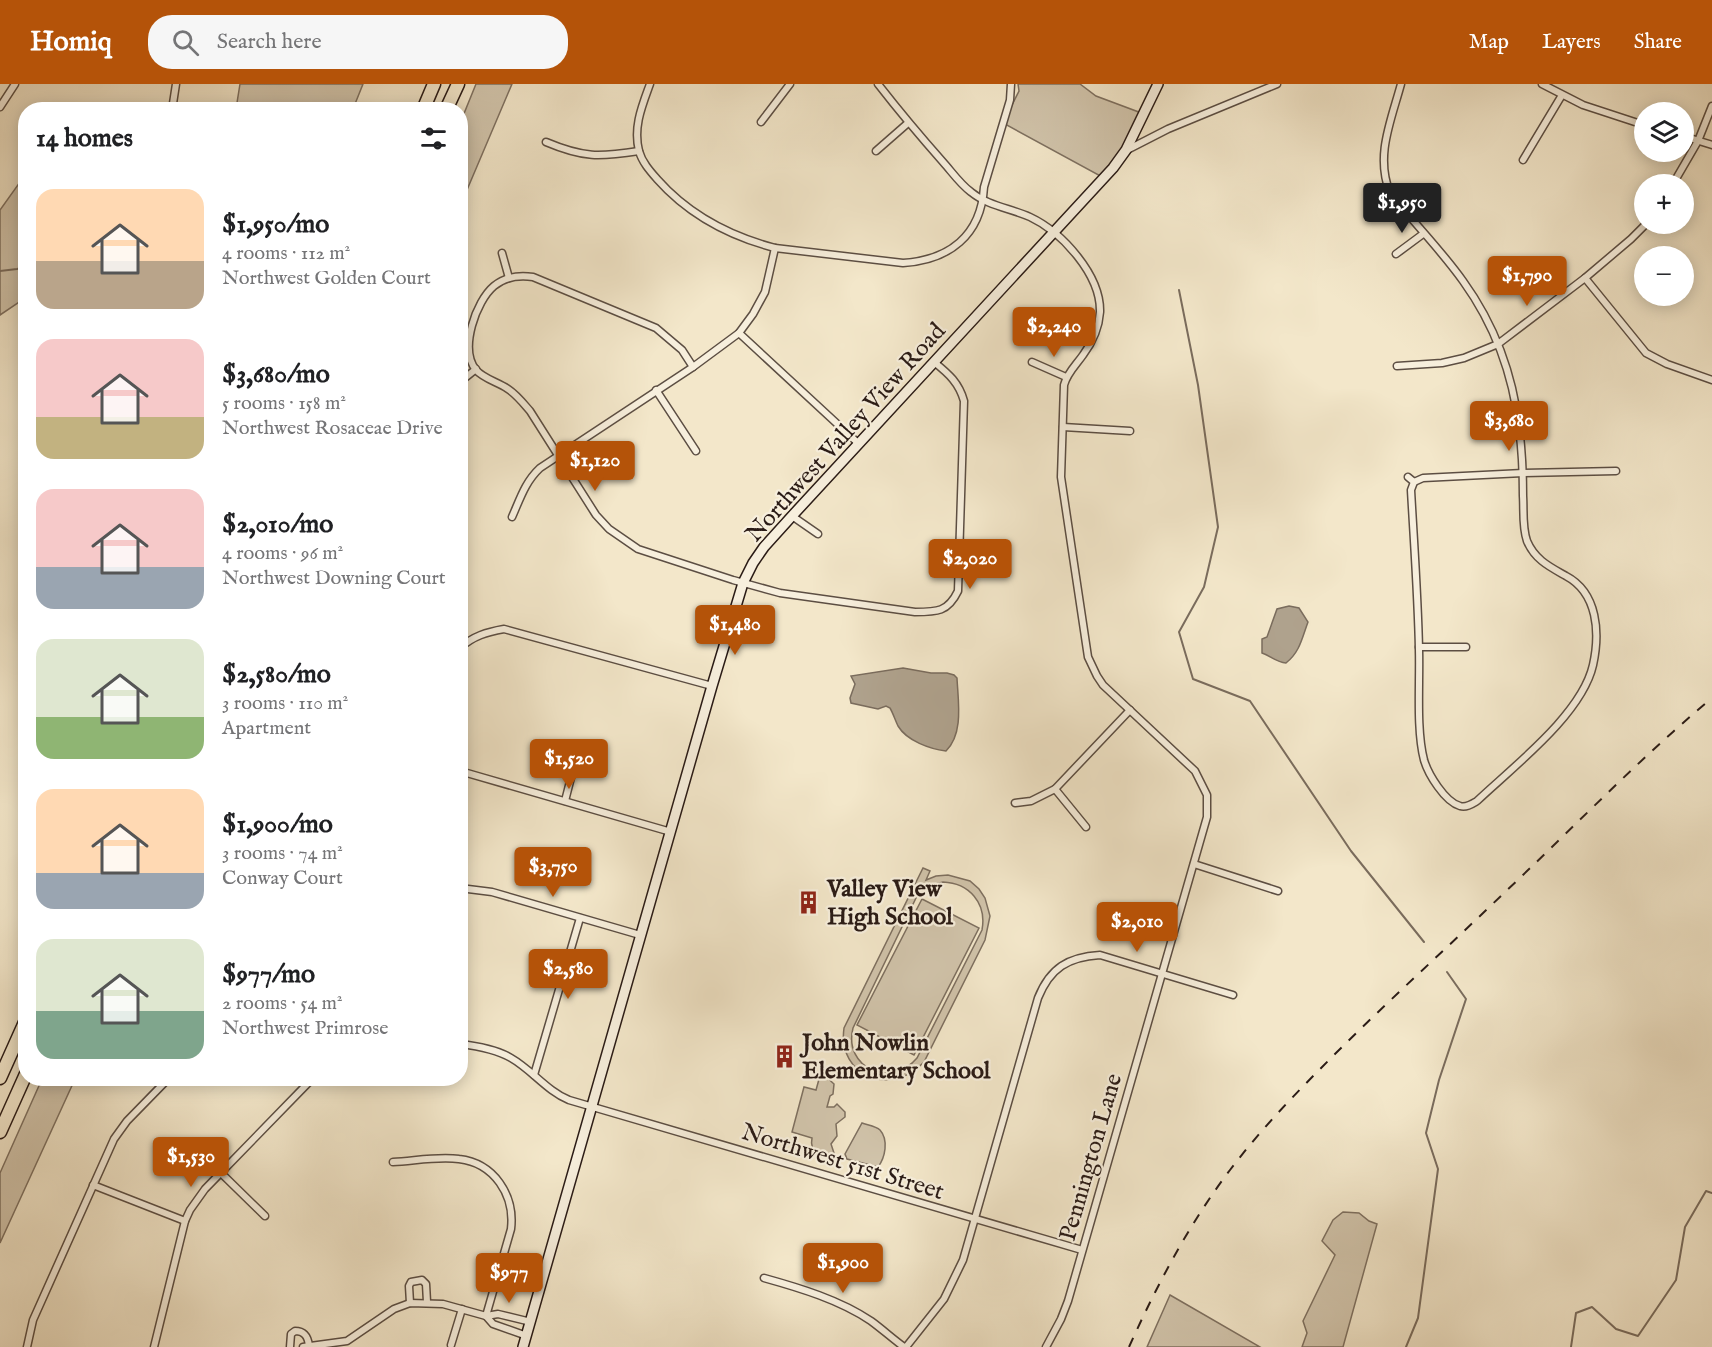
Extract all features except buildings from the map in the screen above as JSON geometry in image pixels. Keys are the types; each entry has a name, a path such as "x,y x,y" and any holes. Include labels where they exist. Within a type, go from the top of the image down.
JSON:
{"highway":[{"path":"426,102 434,84"},
{"path":"450,102 458,84"},
{"path":"0,1078 18,1038"},
{"path":"0,1132 21,1086"}],"street":[{"path":"0,107 15,84"},
{"path":"173,102 176,84"},
{"path":"650,84 638,122 639,151 648,169 684,205 721,229 755,243 775,248 903,263 920,262 952,249 968,234 976,221 1010,100 1011,84"},
{"path":"761,122 790,84"},
{"path":"878,84 908,123 969,191 983,201 1031,217 1054,233 1084,263 1096,286 1099,298 1100,313 1091,342 1066,377 1032,362"},
{"name":"Northwest Valley View Road","path":"524,1347 712,686 743,584 753,563 792,516 1113,168 1126,150 1158,84"},
{"path":"1126,150 1167,129 1277,84"},
{"path":"1401,84 1386,141 1383,170 1390,193 1463,282 1477,303 1498,344 1514,398 1519,426 1523,472 1524,521 1528,541 1542,562 1583,589 1590,600 1596,632 1593,667 1587,684 1568,715 1470,809 1460,806 1449,799 1430,775 1425,761 1421,727 1411,480 1523,472 1616,471"},
{"path":"1542,84 1600,112 1634,122"},
{"path":"1523,160 1562,94"},
{"path":"1679,174 1698,141 1712,106"},
{"path":"876,151 908,123"},
{"path":"1694,140 1712,145"},
{"path":"546,142 563,149 595,156 639,151"},
{"path":"1395,254 1423,234"},
{"path":"1397,366 1442,363 1464,358 1498,344 1585,278 1636,234"},
{"path":"512,517 531,476 557,456 693,367 739,333 753,315 765,292 775,248"},
{"path":"502,253 509,278"},
{"path":"693,367 682,350 656,328 533,277 521,275 494,286 487,294 471,328 468,348 476,369 519,397 596,515 624,541 655,556 743,584 780,593 915,612 944,610 953,601 958,591 964,401 961,389 955,380 934,362"},
{"path":"1585,278 1646,352 1667,364 1712,380"},
{"path":"739,333 858,444"},
{"path":"468,376 476,369"},
{"name":"Pennington Lane","path":"1046,1347 1068,1301 1194,864 1208,806 1204,786 1195,771 1103,685 1088,657 1061,477 1066,377"},
{"path":"656,390 696,451"},
{"path":"1063,427 1130,431"},
{"path":"792,516 818,534"},
{"path":"468,641 487,632 504,629 712,686"},
{"path":"1419,647 1466,647"},
{"path":"1015,804 1031,801 1055,789 1130,710"},
{"path":"565,801 574,762"},
{"path":"468,773 671,832"},
{"path":"1055,789 1086,827"},
{"path":"1194,864 1278,891"},
{"path":"468,889 492,892 640,935"},
{"path":"534,1075 580,918"},
{"path":"764,1278 804,1290 858,1314 905,1347 949,1291 963,1260 1038,998 1049,977 1066,962 1087,956 1100,956 1233,995"},
{"name":"Northwest 51st Street","path":"468,1046 500,1052 512,1058 561,1096 593,1107 1082,1250"},
{"path":"27,1347 33,1320 119,1130 161,1086"},
{"path":"154,1347 185,1221 195,1202 306,1086"},
{"path":"393,1162 457,1159 470,1161 487,1169 505,1190 512,1214 511,1229 486,1316"},
{"path":"221,1173 265,1216"},
{"path":"93,1185 185,1221"},
{"path":"410,1303 409,1286 416,1280 422,1280 426,1284 427,1302"},
{"path":"290,1347 289,1338 295,1331 304,1333 308,1338 306,1346 353,1342 394,1309 410,1303 427,1302 486,1316 498,1314 531,1322"},
{"path":"451,1345 462,1309"},
{"path":"486,1316 493,1324 526,1336"}],"shaded area":[{"path":"240,84 363,84 356,102 237,102"},
{"path":"476,84 512,84 468,188 468,104"},
{"path":"1018,84 1080,84 1096,96 1144,114 1104,178 1003,123 1019,91"},
{"path":"18,185 18,303 0,315 0,210"},
{"path":"1289,606 1299,608 1308,622 1298,649 1286,663 1262,653 1262,639 1267,637 1277,609"},
{"path":"903,668 931,673 947,673 957,678 958,726 952,744 946,751 926,746 907,736 898,726 890,708 886,706 878,709 851,703 850,698 855,684 851,676"},
{"path":"923,868 930,871 926,880 948,875 970,881 979,889 985,898 990,916 985,940 924,1062 911,1073 897,1078 883,1080 869,1076 858,1070 849,1059 844,1045 844,1028","holes":["943,882 952,883 968,891 979,903 982,911 982,930 917,1058 895,1072 883,1073 872,1070 855,1054 852,1042 853,1028 917,896 928,886"]},
{"path":"922,899 979,928 914,1055 857,1025"},
{"path":"821,1072 834,1084 833,1094 830,1096 827,1107 834,1107 837,1104 845,1112 845,1117 836,1124 837,1136 831,1144 834,1153 825,1158 814,1152 812,1138 792,1132 804,1087 816,1090"},
{"path":"39,1086 72,1086 0,1243 0,1173"},
{"path":"862,1123 880,1130 883,1134 885,1149 878,1167 847,1159 845,1154"},
{"path":"1343,1212 1359,1213 1377,1224 1343,1347 1302,1347 1307,1333 1303,1321 1335,1255 1322,1241 1333,1220"},
{"path":"1170,1295 1260,1347 1147,1347"}],"waterway":[{"path":"0,271 18,269"},
{"path":"1179,290 1198,385 1218,527 1204,587 1179,632 1193,679 1250,701 1351,851 1424,942"},
{"path":"1406,1347 1418,1318 1438,1169 1426,1133 1439,1080 1466,999 1447,972"},
{"path":"1571,1347 1576,1313 1592,1307 1616,1329 1638,1336 1676,1280 1685,1227 1706,1191 1712,1193"}],"railway":[{"path":"1129,1347 1162,1278 1187,1233 1230,1170 1267,1125 1375,1015 1632,769 1712,698"}],"place":[{"name":"Valley View High School","path":"809,902"},
{"name":"John Nowlin Elementary School","path":"784,1056"}]}
